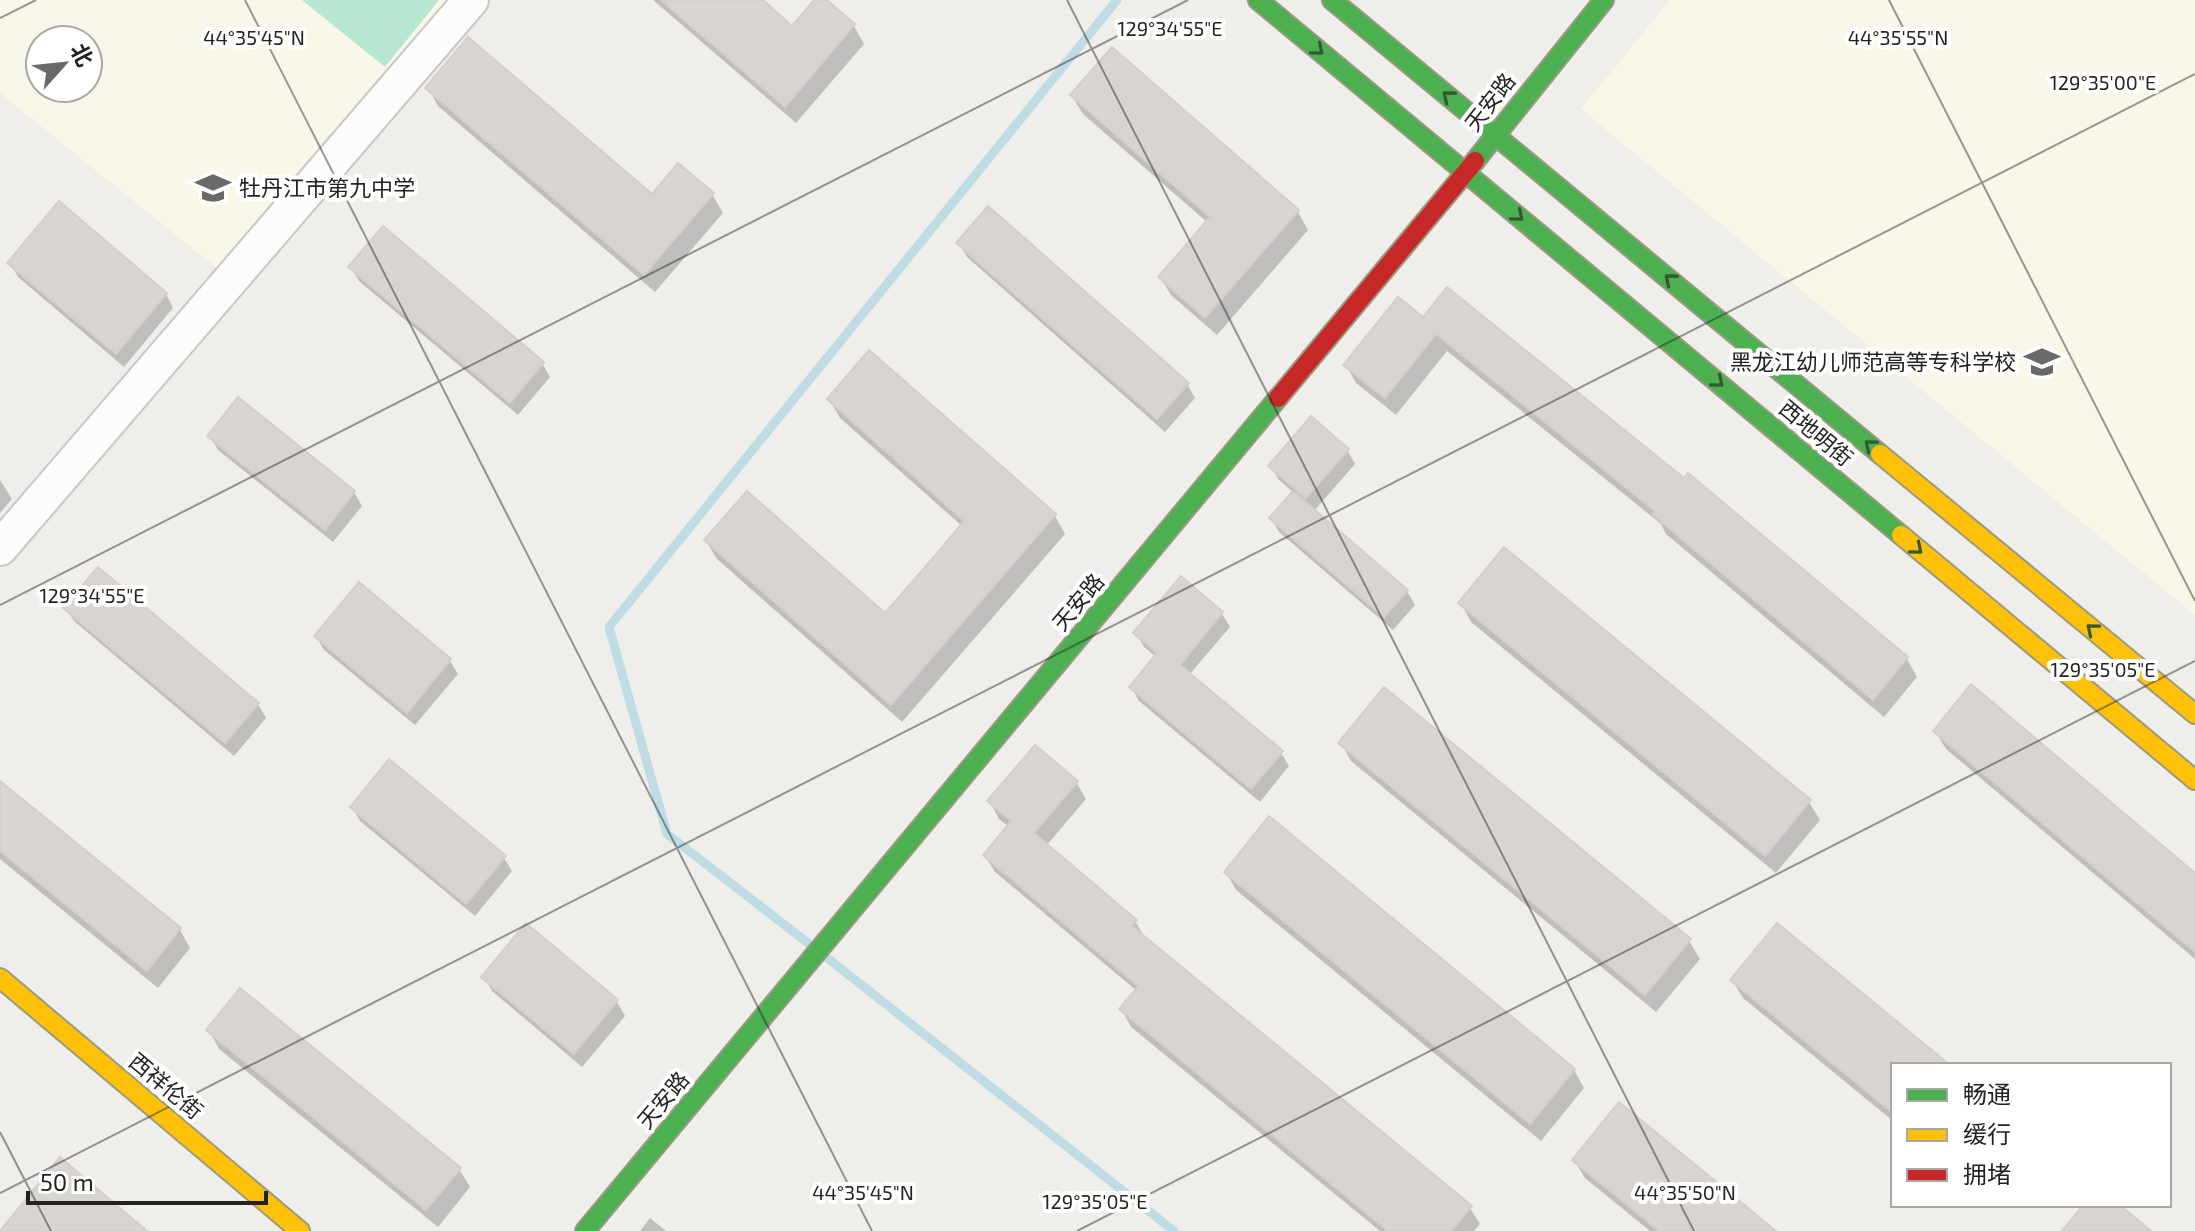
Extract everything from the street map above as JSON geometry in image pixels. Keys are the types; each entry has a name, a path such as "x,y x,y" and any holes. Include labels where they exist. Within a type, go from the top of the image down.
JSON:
{"main road":[{"name":"西地明街","path":"1258,0 2195,780"},
{"name":"西地明街","path":"1332,0 2195,714"},
{"name":"天安路","path":"585,1231 1466,173 1494,134 1604,0"},
{"name":"西祥伦街","path":"0,978 300,1231"}],"street":[{"path":"0,548 471,0"}],"shaded area":[{"name":"牡丹江市第九中学","path":"0,0 460,0 234,282 0,93"},
{"name":"黑龙江幼儿师范高等专科学校","path":"1670,0 2195,0 2195,615 1581,109"}],"green space":[{"path":"302,0 439,0 385,67"}],"building":[{"path":"661,0 763,0 792,26 814,0 827,0 855,24 785,107"},
{"path":"468,37 652,194 678,163 714,193 644,275 425,88"},
{"path":"1112,47 1299,210 1205,318 1158,277 1210,217 1070,95"},
{"path":"59,201 167,293 116,354 7,263"},
{"path":"988,206 1189,383 1157,419 956,243"},
{"path":"383,226 544,362 510,403 348,267"},
{"path":"1447,287 1684,478 1688,473 1908,657 1873,700 1653,515 1656,512 1436,334 1385,398 1343,365 1398,297 1423,317"},
{"path":"869,350 1056,514 891,705 704,540 747,491 885,613 939,551 964,521 827,399"},
{"path":"238,397 355,491 325,530 207,436"},
{"path":"1311,416 1349,449 1306,498 1268,466"},
{"path":"1293,491 1408,590 1384,617 1269,518"},
{"path":"1504,547 1811,800 1765,856 1458,603"},
{"path":"98,567 259,703 225,743 63,608"},
{"path":"1181,576 1223,612 1180,665 1283,751 1251,789 1129,687 1157,653 1133,633"},
{"path":"359,582 451,659 407,713 314,636"},
{"path":"1971,684 2195,873 2195,952 1933,731"},
{"path":"1384,687 1691,939 1645,995 1338,743"},
{"path":"1035,745 1078,781 1034,833 1137,920 1132,926 1472,1206 1451,1231 1388,1231 1119,1009 1138,986 983,855 1011,821 987,801"},
{"path":"389,759 506,856 466,904 350,807"},
{"path":"0,781 181,928 147,971 0,851"},
{"path":"1269,816 1575,1069 1530,1124 1224,872"},
{"path":"526,923 618,1000 574,1054 481,977"},
{"path":"1777,923 1948,1063 1891,1063 1891,1111 1730,980"},
{"path":"240,988 461,1168 426,1210 206,1030"},
{"path":"1619,1102 1776,1231 1659,1231 1572,1160"},
{"path":"60,1157 147,1231 0,1231"},
{"path":"2081,1207 2122,1207 2151,1231 2062,1231"}],"waterway":[{"path":"808,943 667,834 609,627 1117,0"},
{"path":"826,957 1174,1231"}],"traffic: fast":[{"path":"1258,0 1901,535"},
{"path":"1332,0 1880,454"},
{"path":"1475,161 1604,0"},
{"path":"585,1231 1278,398"}],"traffic: slow":[{"path":"1880,454 2195,714"},
{"path":"1901,535 2195,780"},
{"path":"0,978 300,1231"}],"traffic: jam":[{"path":"1278,398 1475,161"}],"place":[{"name":"牡丹江市第九中学","path":"213,188"},
{"name":"黑龙江幼儿师范高等专科学校","path":"2042,362"}]}
